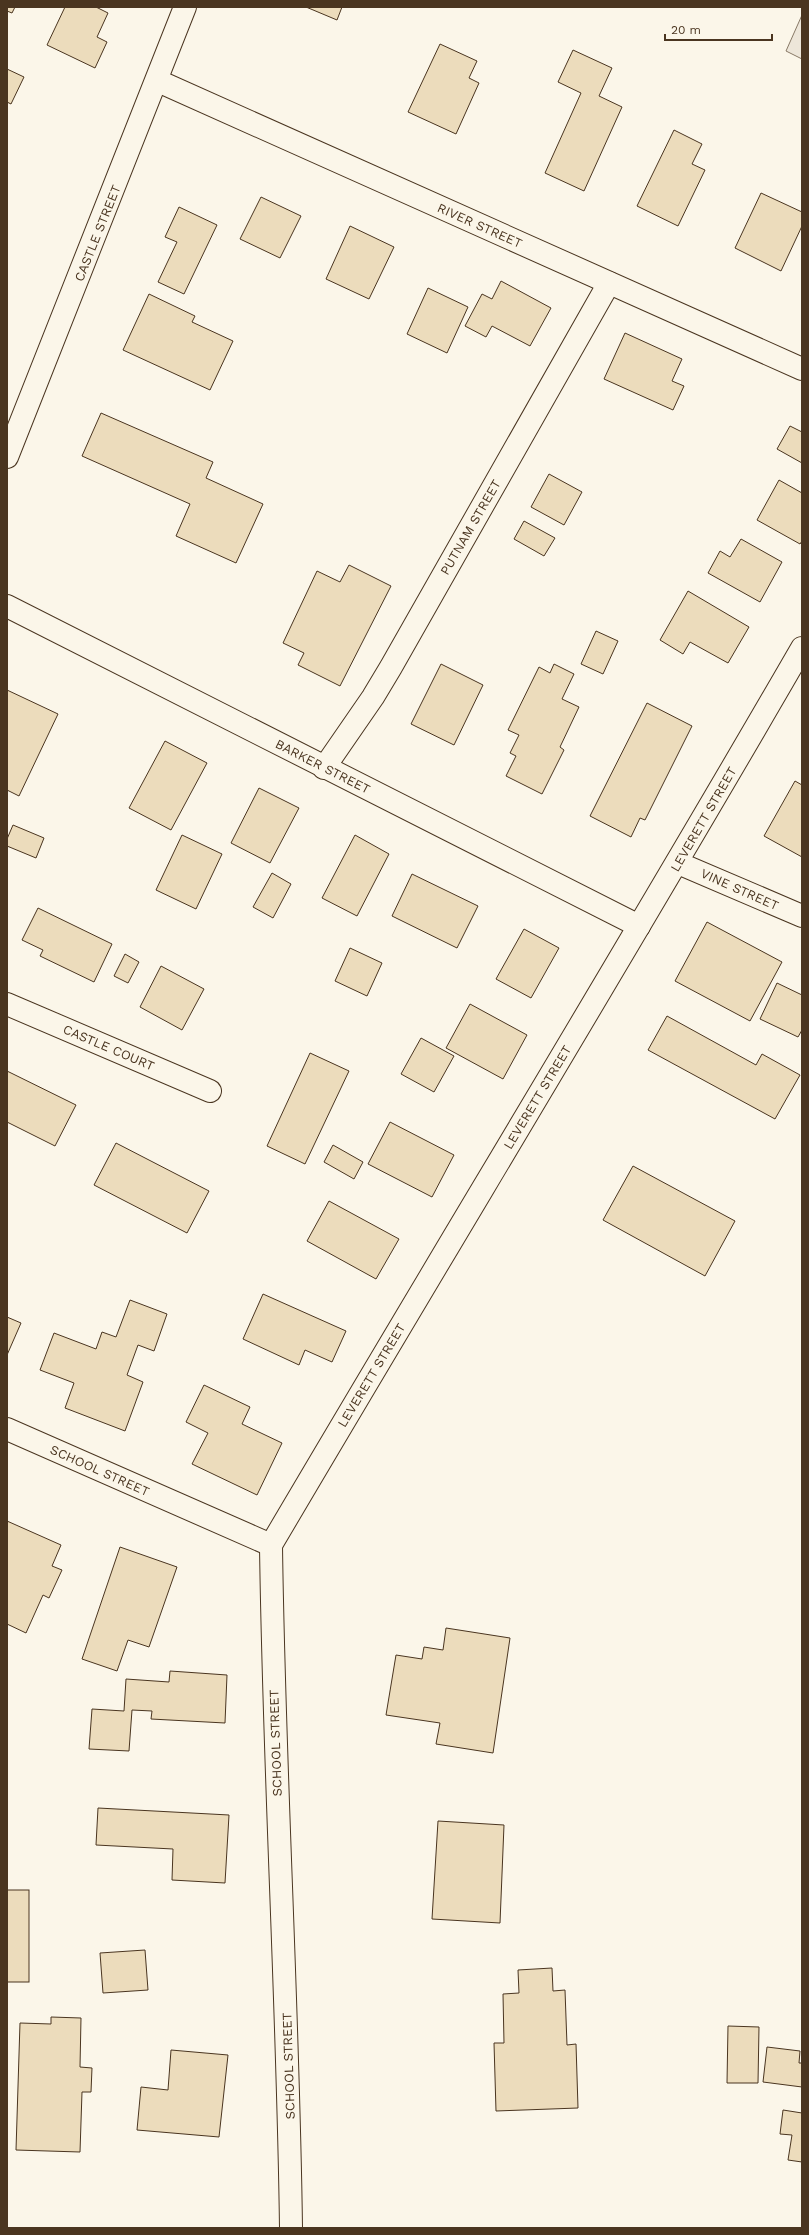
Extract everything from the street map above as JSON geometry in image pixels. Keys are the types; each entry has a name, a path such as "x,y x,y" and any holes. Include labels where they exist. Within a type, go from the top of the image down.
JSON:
{"street":[{"name":"CASTLE STREET","path":"7,457 158,81 185,7"},
{"name":"RIVER STREET","path":"158,81 802,369"},
{"name":"PUTNAM STREET","path":"324,768 373,698 609,283"},
{"name":"BARKER STREET","path":"7,606 324,768 639,926"},
{"name":"LEVERETT STREET","path":"271,1545 639,926 678,863 802,648"},
{"name":"VINE STREET","path":"678,863 802,916"},
{"name":"CASTLE COURT","path":"7,1004 210,1091"},
{"name":"SCHOOL STREET","path":"7,1429 271,1545 275,1749 288,2061 291,2228"}],"shaded area":[{"path":"802,15 802,59 786,51"}],"building":[{"path":"7,7 15,7 12,13 7,11"},
{"path":"65,7 96,7 108,13 97,37 107,42 95,68 47,45"},
{"path":"306,7 342,7 337,20"},
{"path":"440,44 477,61 469,78 479,83 456,134 408,112"},
{"path":"573,50 612,68 599,96 622,107 584,191 545,173 581,93 558,82"},
{"path":"7,69 24,77 11,104 7,102"},
{"path":"674,130 702,144 692,164 705,170 678,226 637,206"},
{"path":"761,193 802,212 802,226 781,271 735,248"},
{"path":"261,197 301,216 280,258 240,239"},
{"path":"179,207 217,225 184,294 158,282 177,242 165,237"},
{"path":"350,226 394,247 369,299 326,279"},
{"path":"501,281 551,308 530,346 492,326 486,337 465,326 482,294 492,299"},
{"path":"428,288 468,307 447,353 407,334"},
{"path":"149,294 195,316 192,322 233,341 210,390 123,350"},
{"path":"625,333 682,359 672,381 684,386 673,410 604,379"},
{"path":"101,413 213,462 206,478 263,504 236,563 176,536 190,504 82,456"},
{"path":"790,426 802,432 802,463 777,449"},
{"path":"549,474 582,492 564,525 531,507"},
{"path":"779,480 802,493 802,541 800,544 757,520"},
{"path":"524,521 555,538 544,556 514,539"},
{"path":"741,539 782,562 760,602 708,573 720,551 730,557"},
{"path":"349,565 391,586 340,686 298,665 304,653 283,643 317,571 340,582"},
{"path":"688,591 749,627 728,663 690,642 683,654 660,640"},
{"path":"596,631 618,641 603,674 581,664"},
{"path":"441,664 483,685 454,745 411,724"},
{"path":"554,664 574,674 562,699 579,707 560,747 564,750 542,794 506,776 516,756 510,753 519,735 508,730 539,667 550,673"},
{"path":"7,690 58,714 19,796 7,790"},
{"path":"647,703 692,726 645,820 640,818 631,837 590,816"},
{"path":"165,741 207,763 171,830 129,808"},
{"path":"795,781 802,785 802,857 764,836"},
{"path":"259,788 299,808 270,863 231,843"},
{"path":"13,825 44,838 36,858 7,846 7,839"},
{"path":"182,835 222,854 196,909 156,890"},
{"path":"355,835 389,854 357,916 322,898"},
{"path":"272,873 291,884 273,918 253,907"},
{"path":"412,874 478,906 457,948 392,916"},
{"path":"38,908 112,944 94,982 40,956 43,950 22,940"},
{"path":"707,922 782,962 750,1021 675,981"},
{"path":"524,929 559,948 531,998 496,979"},
{"path":"350,948 382,963 367,996 335,981"},
{"path":"125,954 139,962 128,983 114,976"},
{"path":"161,966 204,989 182,1030 140,1007"},
{"path":"777,983 802,995 802,1030 798,1037 760,1019"},
{"path":"470,1004 527,1035 503,1079 446,1048"},
{"path":"667,1016 756,1065 762,1054 800,1075 775,1119 648,1050"},
{"path":"421,1038 454,1056 434,1092 401,1074"},
{"path":"310,1053 349,1071 305,1164 267,1146"},
{"path":"7,1071 76,1105 55,1146 7,1122"},
{"path":"390,1122 454,1155 432,1197 368,1164"},
{"path":"116,1143 209,1191 187,1233 94,1185"},
{"path":"333,1145 363,1162 354,1179 324,1162"},
{"path":"633,1166 735,1221 705,1276 603,1220"},
{"path":"329,1201 399,1239 376,1279 307,1241"},
{"path":"263,1294 346,1331 332,1362 305,1350 299,1365 243,1339"},
{"path":"130,1300 167,1314 154,1351 138,1345 127,1375 143,1382 125,1431 65,1408 74,1383 40,1370 54,1333 96,1349 102,1332 116,1337"},
{"path":"7,1317 21,1323 7,1355"},
{"path":"204,1385 250,1407 242,1424 282,1443 257,1495 192,1464 208,1433 186,1422"},
{"path":"7,1521 61,1545 52,1566 62,1570 49,1598 43,1595 26,1633 7,1624"},
{"path":"120,1547 177,1567 149,1647 128,1640 117,1671 82,1659"},
{"path":"446,1628 510,1638 493,1753 436,1744 440,1723 386,1715 396,1655 422,1659 424,1647 443,1650"},
{"path":"170,1671 227,1675 225,1723 151,1719 152,1711 132,1710 129,1751 89,1749 92,1709 124,1711 126,1679 169,1682"},
{"path":"98,1808 229,1815 225,1883 172,1880 173,1849 96,1845"},
{"path":"438,1821 504,1825 500,1923 432,1919"},
{"path":"7,1890 29,1890 29,1982 7,1982"},
{"path":"145,1950 148,1990 103,1993 100,1953"},
{"path":"552,1968 553,1991 565,1990 567,2045 576,2044 578,2108 496,2111 494,2043 504,2043 503,1994 519,1993 518,1970"},
{"path":"51,2017 81,2018 80,2067 92,2068 91,2092 82,2092 80,2152 16,2150 20,2023 51,2024"},
{"path":"728,2026 759,2027 758,2083 727,2083"},
{"path":"767,2047 800,2051 799,2063 802,2063 802,2087 763,2082"},
{"path":"171,2050 228,2055 219,2137 137,2130 141,2087 168,2090"},
{"path":"783,2110 802,2113 802,2162 788,2160 792,2135 780,2134"}]}
